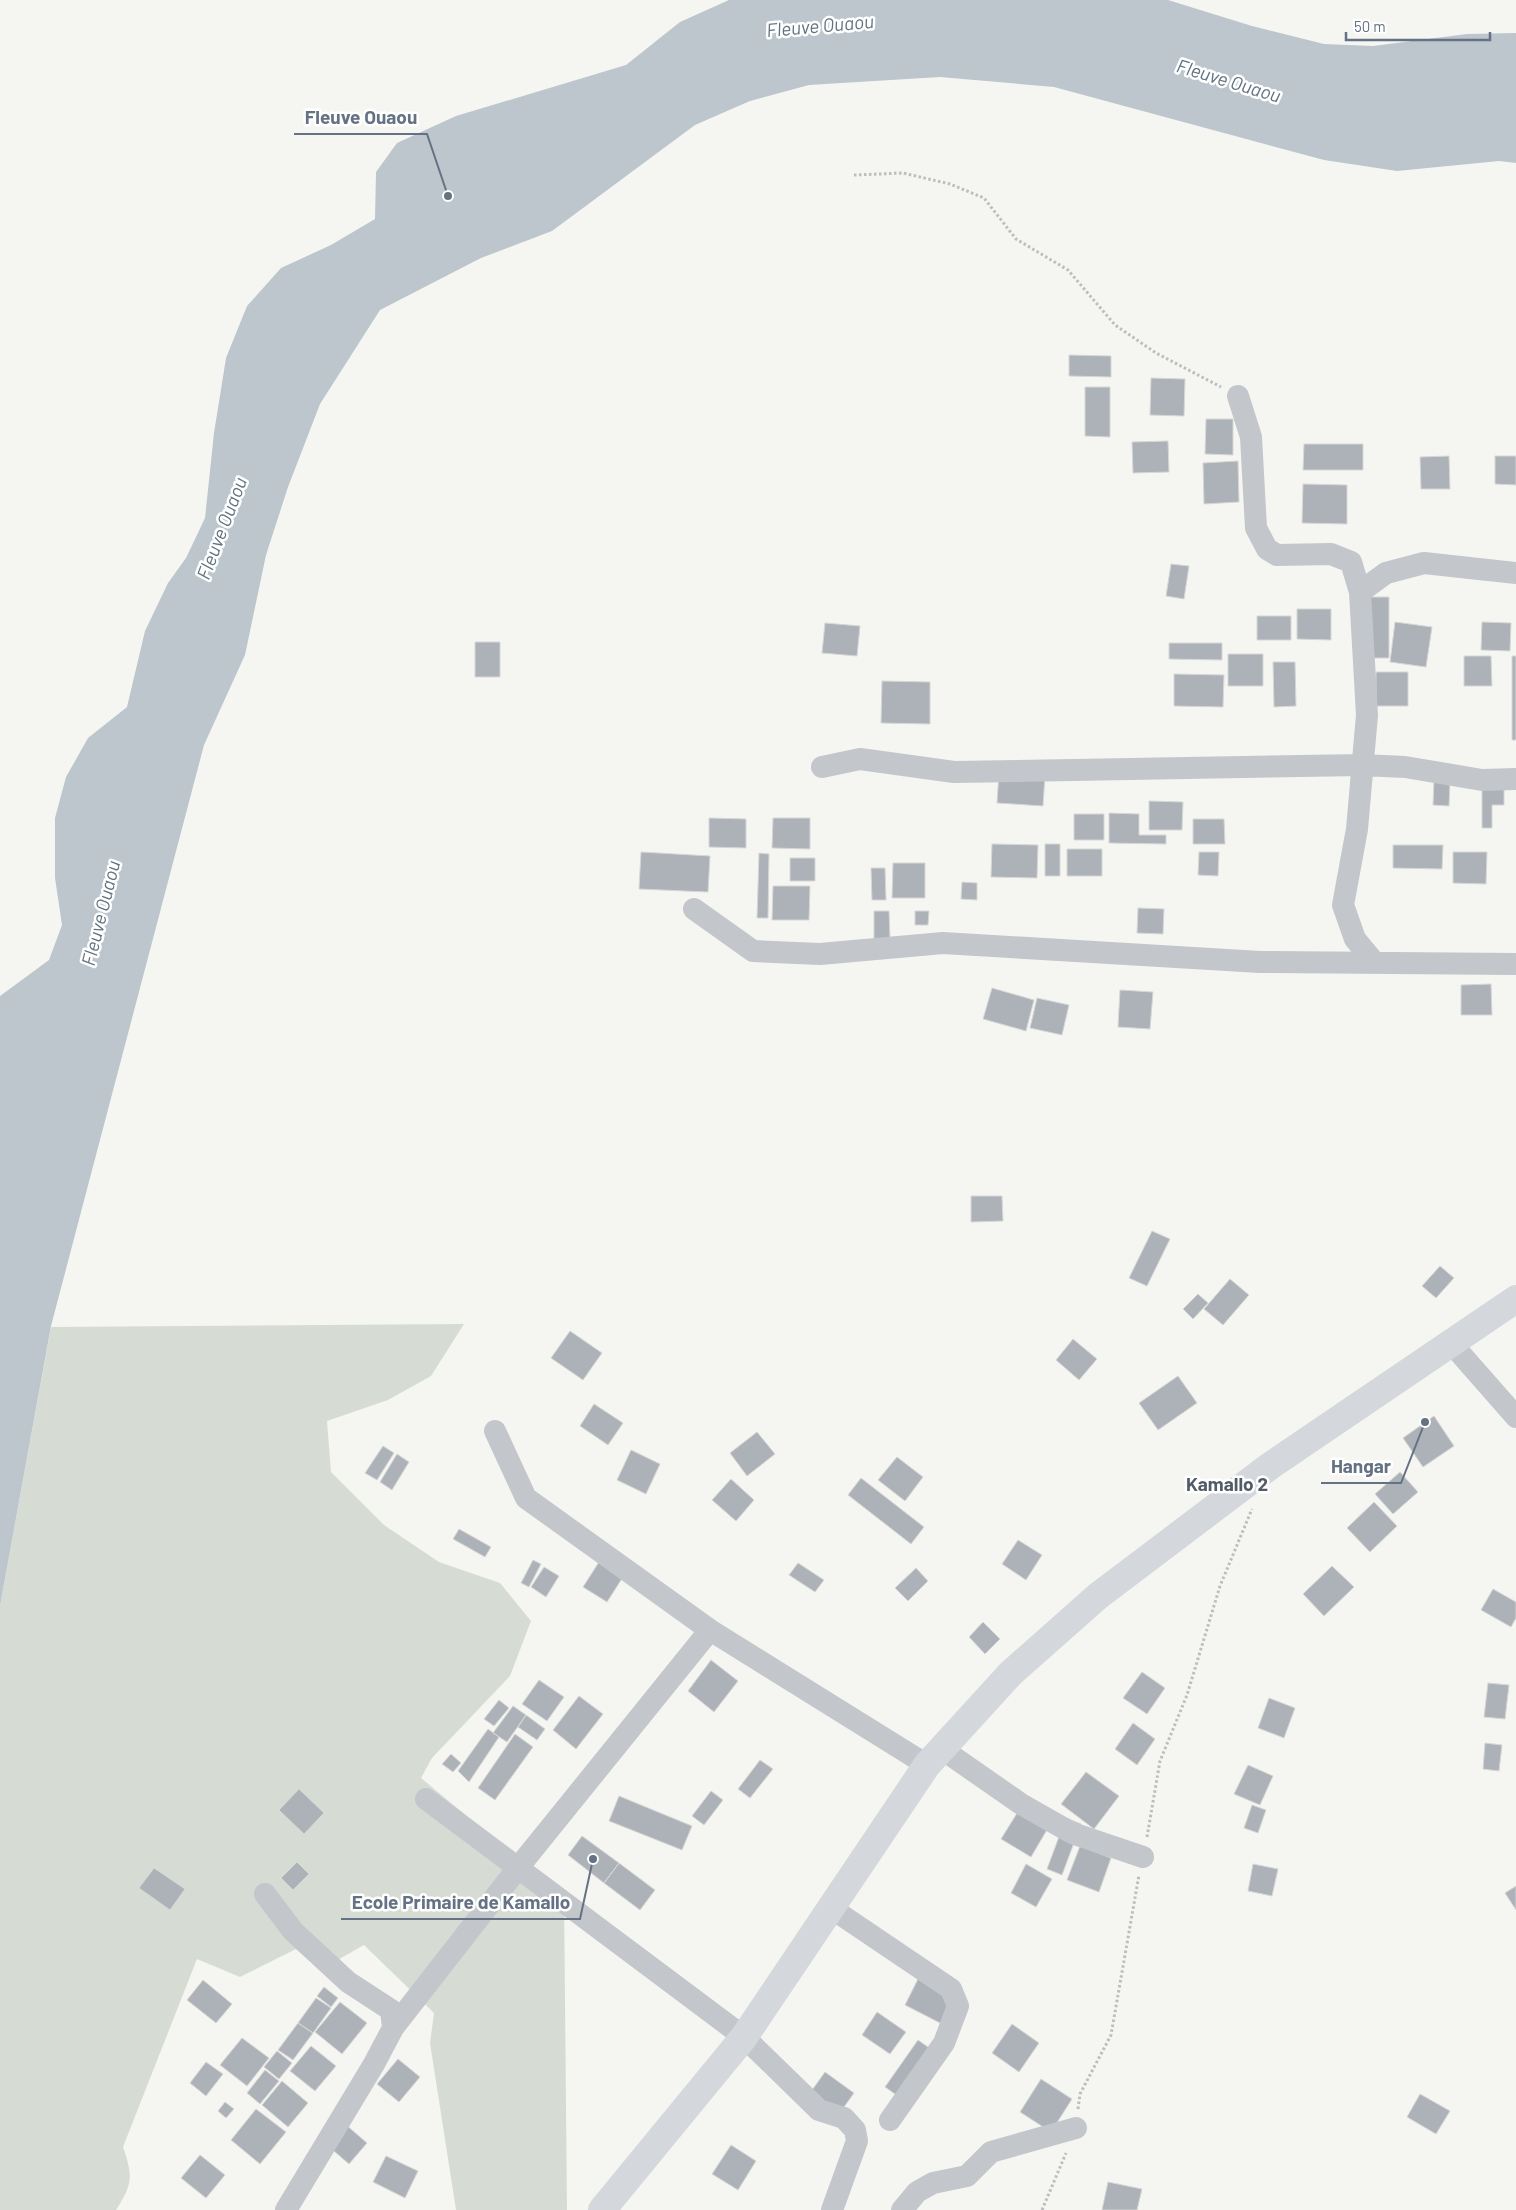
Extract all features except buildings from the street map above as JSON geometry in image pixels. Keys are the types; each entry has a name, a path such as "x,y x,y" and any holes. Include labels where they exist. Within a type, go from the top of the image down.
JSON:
{"highway":[{"path":"602,2210 744,2037 934,1757 1011,1672 1098,1596 1270,1466 1516,1299"}],"street":[{"path":"1238,396 1251,437 1256,528 1267,549 1277,554 1331,554 1351,562 1360,592 1367,714 1357,830 1343,905 1355,939 1375,963"},
{"path":"1360,592 1386,573 1424,563 1516,573"},
{"path":"822,767 860,759 954,772 1362,765 1405,767 1482,780 1516,779"},
{"path":"694,909 754,951 820,954 943,942 1260,962 1516,964"},
{"path":"1451,1343 1516,1417"},
{"path":"495,1431 526,1498 710,1630 1072,1833 1143,1857"},
{"path":"286,2210 374,2064 393,2028 517,1869 710,1630"},
{"path":"426,1799 517,1869 744,2037 819,2110 844,2118 855,2130 857,2141 832,2210"},
{"path":"265,1894 293,1931 348,1982 391,2010 393,2028"},
{"path":"831,1908 951,1989 958,2006 944,2043 890,2120"},
{"path":"902,2210 918,2192 933,2183 967,2176 991,2152 1076,2128"}],"path":[{"path":"854,176 902,173 950,184 984,198 1016,239 1068,270 1115,325 1156,353 1238,396"}],"shaded area":[{"path":"464,1324 431,1376 388,1400 327,1421 331,1472 384,1525 439,1562 500,1583 531,1621 510,1676 432,1758 421,1778 564,1897 567,2210 456,2210 430,2043 434,2013 364,1945 320,1970 296,1949 240,1977 197,1959 123,2147 129,2165 130,2180 126,2193 116,2210 0,2210 0,1606 51,1327"}],"water":[{"path":"729,0 1168,0 1252,26 1324,44 1373,46 1467,34 1516,33 1516,163 1499,161 1397,171 1324,160 1054,87 940,77 809,85 750,101 695,125 552,231 481,258 380,310 320,404 288,487 266,555 245,655 204,745 51,1326 0,1606 0,996 49,960 62,925 55,878 55,818 66,777 88,738 127,707 145,631 168,583 186,558 205,518 214,433 226,358 247,306 281,268 331,245 375,219 376,172 397,143 456,116 626,65 680,22"}],"place":[{"name":"Fleuve Ouaou","path":"448,196"},
{"name":"Hangar","path":"1425,1422"},
{"name":"Ecole Primaire de Kamallo","path":"593,1859"}],"district":[{"name":"Kamallo 2","path":"1227,1483"}]}
